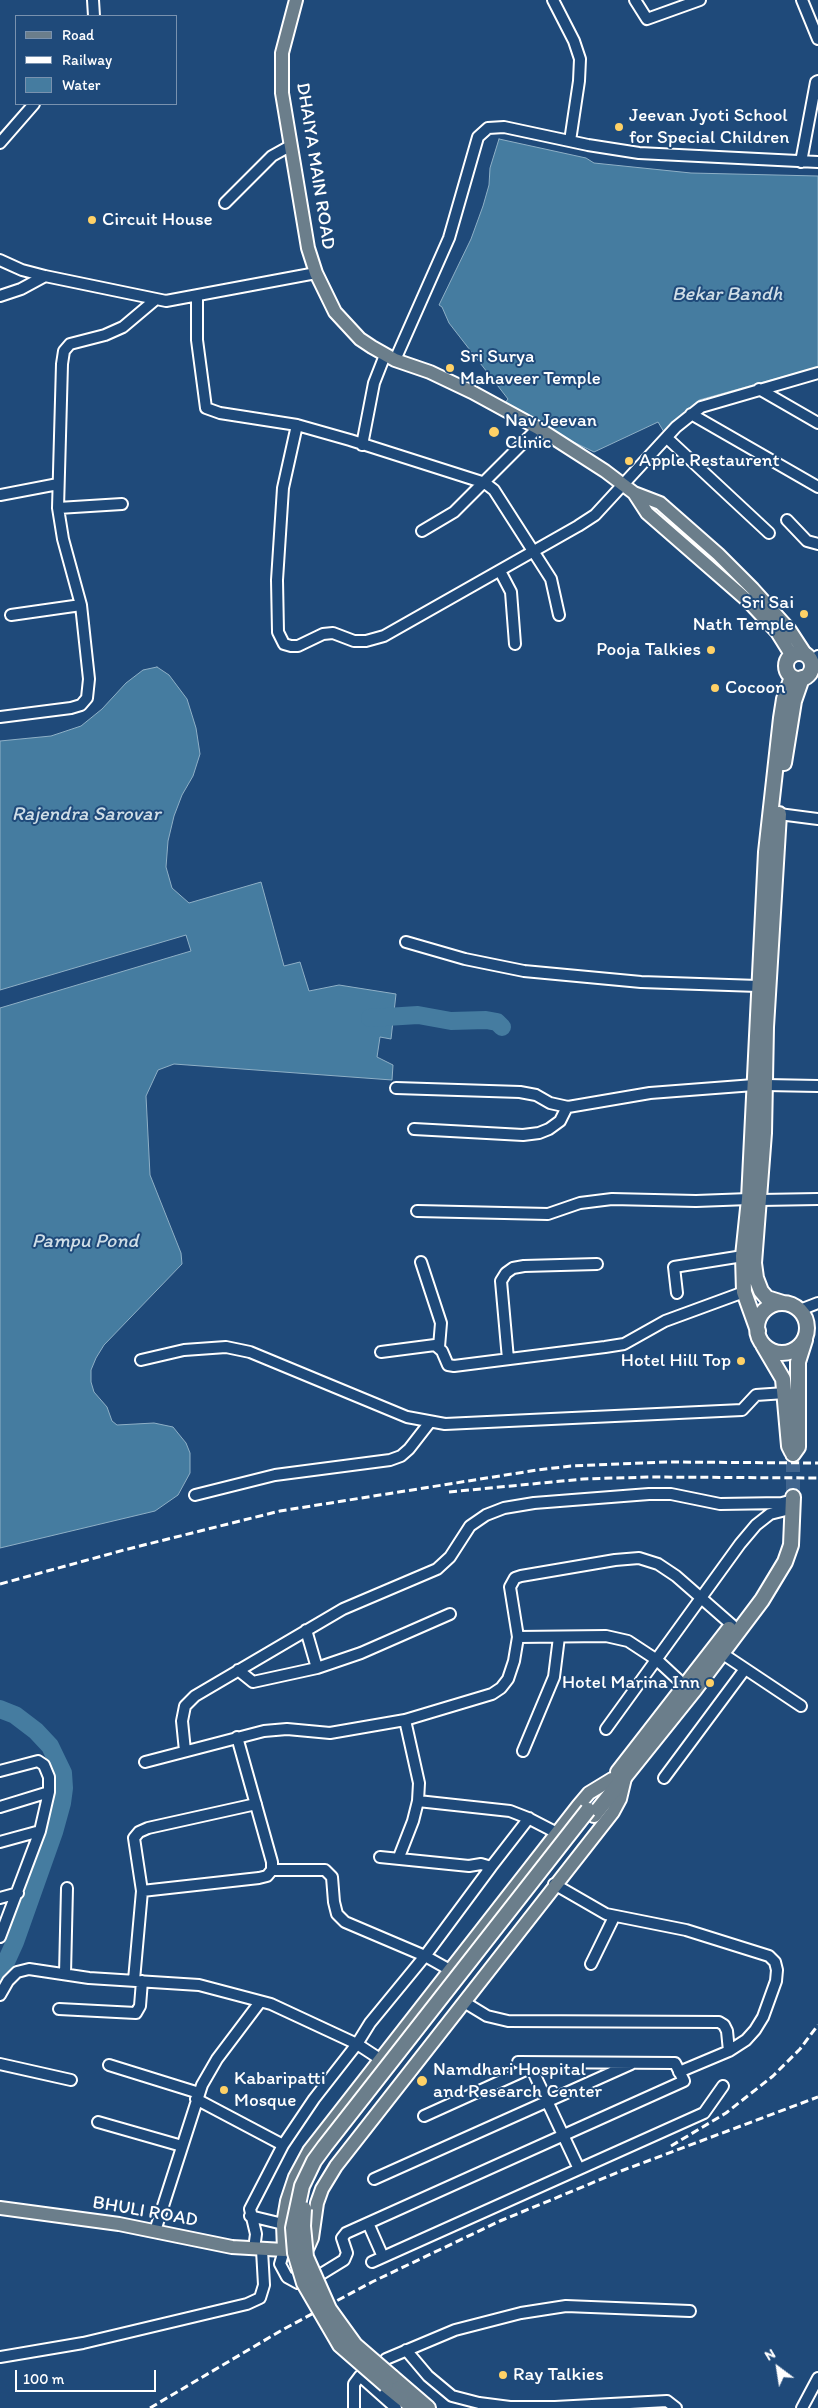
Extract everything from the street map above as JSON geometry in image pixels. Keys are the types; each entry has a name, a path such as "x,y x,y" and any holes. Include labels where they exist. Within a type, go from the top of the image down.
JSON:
{"highway":[{"path":"754,1199 743,1256 744,1292 760,1336 783,1379 789,1446 793,1456 798,1446 798,1362 807,1334 807,1321 795,1306 764,1295 756,1278 754,1263 754,1199 779,814 791,716 794,701 808,664"},
{"path":"760,1085 758,986 763,878 769,814 784,699 808,664"},
{"path":"783,1303 771,1305 762,1313 760,1336 771,1350 784,1353 796,1349 807,1334"},
{"path":"623,1772 684,1685 762,1600 785,1562 791,1545 793,1502"},
{"path":"428,2408 340,2345 304,2283 295,2253 293,2228 302,2186 325,2146 718,1650 732,1625 780,1556 791,1545"},
{"path":"389,2381 414,2408"}],"main road":[{"name":"DHAIYA MAIN ROAD","path":"296,0 287,28 281,73 282,93 302,219 316,273 327,298 345,325 360,339 390,357 430,372 472,392 538,428 623,484 634,493 647,513 748,600 808,664"},
{"path":"284,2250 283,2224 290,2188 309,2151 589,1793 623,1772"},
{"name":"BHULI ROAD","path":"0,2208 156,2231 232,2247 284,2250 305,2249 311,2243 317,2202 336,2166 554,1884 613,1812 620,1800 623,1772"}],"street":[{"path":"553,0 574,41 580,59 579,81 570,141"},
{"path":"635,0 647,19 700,0"},
{"path":"802,0 817,35"},
{"path":"93,1 94,15"},
{"path":"802,162 816,82 818,81"},
{"path":"0,143 33,105"},
{"path":"362,445 374,383 390,357 446,246 478,137 488,128 504,127 570,141 639,152 818,162"},
{"path":"226,203 272,156 290,146"},
{"path":"0,260 22,270 45,276 155,300 182,299 316,273"},
{"path":"0,296 21,289 45,276"},
{"path":"197,296 197,340 206,408 220,413 297,426 485,483 494,490 551,579 559,615"},
{"path":"0,717 71,708 81,705 87,698 89,679 80,605 63,539 58,508 62,364 64,351 70,344 105,335 123,326 155,300"},
{"path":"297,426 282,488 277,580 278,632 284,644 298,646 323,634 333,633 354,641 366,641 384,636 535,552 595,515 690,414 707,404 818,374"},
{"path":"759,389 818,423"},
{"path":"690,414 818,487"},
{"path":"422,532 454,512 538,428"},
{"path":"667,438 769,533"},
{"path":"0,495 58,484"},
{"path":"58,508 122,504"},
{"path":"786,520 807,541 818,544"},
{"path":"500,571 511,592 515,644"},
{"path":"11,615 80,605"},
{"path":"779,814 818,819"},
{"path":"406,942 465,959 524,971 633,982 758,986"},
{"path":"396,1088 520,1092 536,1095 550,1103 567,1107 650,1093 760,1085 818,1086"},
{"path":"414,1129 523,1135 538,1133 549,1129 560,1120 567,1107"},
{"path":"417,1211 548,1214 580,1203 620,1198 696,1201 818,1199"},
{"path":"677,1293 674,1267 743,1256"},
{"path":"421,1262 441,1323 440,1347 448,1365 454,1366 624,1344 665,1321 744,1292"},
{"path":"508,1359 501,1281 506,1273 513,1268 524,1266 597,1264"},
{"path":"800,1310 818,1304"},
{"path":"382,1352 435,1345 440,1347"},
{"path":"142,1360 184,1350 226,1347 250,1352 407,1416 445,1424 540,1418 742,1410 756,1395 785,1393"},
{"path":"195,1495 275,1475 390,1460 401,1456 409,1449 430,1422"},
{"path":"185,1751 182,1721 185,1706 194,1696 306,1630 370,1596 436,1569 450,1557 470,1526 486,1515 504,1508 534,1503 649,1494 671,1494 720,1504 793,1502"},
{"path":"606,1730 700,1597 756,1525 770,1514 793,1502"},
{"path":"145,1762 264,1731 287,1729 330,1733 405,1720 492,1694 501,1688 511,1670 518,1637 510,1587 515,1578 521,1576 615,1560 639,1558 658,1564 732,1625"},
{"path":"238,1670 253,1682 317,1668 362,1653 450,1614"},
{"path":"306,1630 317,1668"},
{"path":"518,1637 606,1636 628,1641 657,1660 684,1685"},
{"path":"523,1751 554,1677 560,1637"},
{"path":"718,1650 801,1706"},
{"path":"664,1778 745,1669"},
{"path":"399,1858 413,1821 418,1801 419,1783 405,1720"},
{"path":"142,1891 260,1878 267,1876 272,1870 272,1862 237,1737"},
{"path":"0,1772 29,1762 38,1761 44,1765 49,1777 49,1792 40,1831 0,1937"},
{"path":"0,1807 49,1792"},
{"path":"418,1801 510,1811 529,1818 557,1833"},
{"path":"59,2009 136,2013 140,2006 138,1980 142,1891 134,1844 134,1838 139,1832 148,1828 256,1804"},
{"path":"0,2357 83,2343 247,2304 260,2298 264,2285 256,2234 250,2216 254,2198 283,2145 314,2098 357,2044 370,2023 425,1956 529,1818"},
{"path":"0,1842 40,1831"},
{"path":"380,1857 470,1866 482,1864 491,1867"},
{"path":"272,1870 325,1870 332,1877 337,1914 344,1922 425,1956 450,1970"},
{"path":"554,1884 614,1917 686,1930 769,1956 775,1962 777,1970 776,1981 763,2018 746,2040 729,2050 680,2072"},
{"path":"65,1974 67,1888"},
{"path":"0,1898 18,1893"},
{"path":"592,1964 614,1917"},
{"path":"0,1995 17,1972 30,1969 65,1974 199,1985 272,2004 357,2044 380,2059"},
{"path":"156,2231 198,2096 217,2059 260,2002"},
{"path":"464,2002 487,2016 508,2020 719,2022 724,2025 727,2031 729,2050"},
{"path":"284,2250 280,2264 287,2277 298,2283 306,2282 342,2263 347,2253 342,2241 343,2235 684,2081 675,2063 518,2062"},
{"path":"424,2116 543,2062"},
{"path":"374,2179 634,2063"},
{"path":"0,2064 71,2080"},
{"path":"109,2066 198,2096 283,2145"},
{"path":"531,2067 579,2169"},
{"path":"372,2262 704,2112 723,2086"},
{"path":"98,2122 182,2146"},
{"path":"250,2216 283,2224"},
{"path":"368,2223 383,2257"},
{"path":"386,2359 455,2330 489,2321 566,2306 690,2311"},
{"path":"406,2350 428,2376 452,2396 479,2404 510,2407 555,2407 667,2402 676,2408"},
{"path":"354,2408 354,2384 360,2376 396,2408"},
{"path":"802,2408 818,2378"}],"water":[{"name":"Bekar Bandh","path":"499,139 586,158 594,163 691,173 818,176 818,367 699,400 664,432 658,422 594,452 535,423 536,421 505,403 508,399 449,323 442,307 439,305 471,239 483,206 489,185 490,168"},
{"name":"Pampu Pond","path":"157,667 169,675 187,699 196,728 200,754 193,776 182,795 174,816 168,841 166,867 172,888 189,903 261,882 284,966 300,962 309,991 339,985 396,994 391,1039 380,1037 377,1057 393,1065 392,1080 174,1064 158,1070 146,1096 150,1175 181,1253 182,1264 104,1345 91,1370 91,1382 94,1392 107,1407 112,1421 117,1425 154,1423 173,1427 186,1443 190,1453 190,1473 178,1495 155,1511 0,1548 0,1008 191,951 186,935 0,990 0,741 51,736 81,726 102,709 126,683 143,670"}],"waterway":[{"path":"370,1018 418,1015 451,1021 486,1020 497,1022 502,1027"},
{"path":"0,1709 15,1715 36,1731 50,1746 63,1773 64,1788 54,1832 15,1942 0,1975"}],"tunnel":[{"path":"793,1458 793,1497"}],"railway":[{"path":"0,1584 124,1550 280,1511 537,1470 571,1466 667,1462 818,1463"},
{"path":"449,1492 583,1479 650,1477 818,1478"},
{"path":"671,2146 726,2113 773,2076 800,2049 818,2025"},
{"path":"150,2408 282,2330 372,2282 500,2221 621,2171 818,2097"}],"place":[{"name":"Jeevan Jyoti School for Special Children","path":"619,127"},
{"name":"Circuit House","path":"92,220"},
{"name":"Sri Surya Mahaveer Temple","path":"450,368"},
{"name":"Nav Jeevan Clinic","path":"494,432"},
{"name":"Apple Restaurent","path":"629,461"},
{"name":"Sri Sai Nath Temple","path":"804,614"},
{"name":"Pooja Talkies","path":"711,650"},
{"name":"Cocoon","path":"715,688"},
{"name":"Hotel Hill Top","path":"741,1361"},
{"name":"Hotel Marina Inn","path":"710,1683"},
{"name":"Namdhari Hospital and Research Center","path":"422,2081"},
{"name":"Kabaripatti Mosque","path":"224,2090"},
{"name":"Ray Talkies","path":"503,2375"}],"water label":[{"name":"Rajendra Sarovar","path":"86,815"}]}
